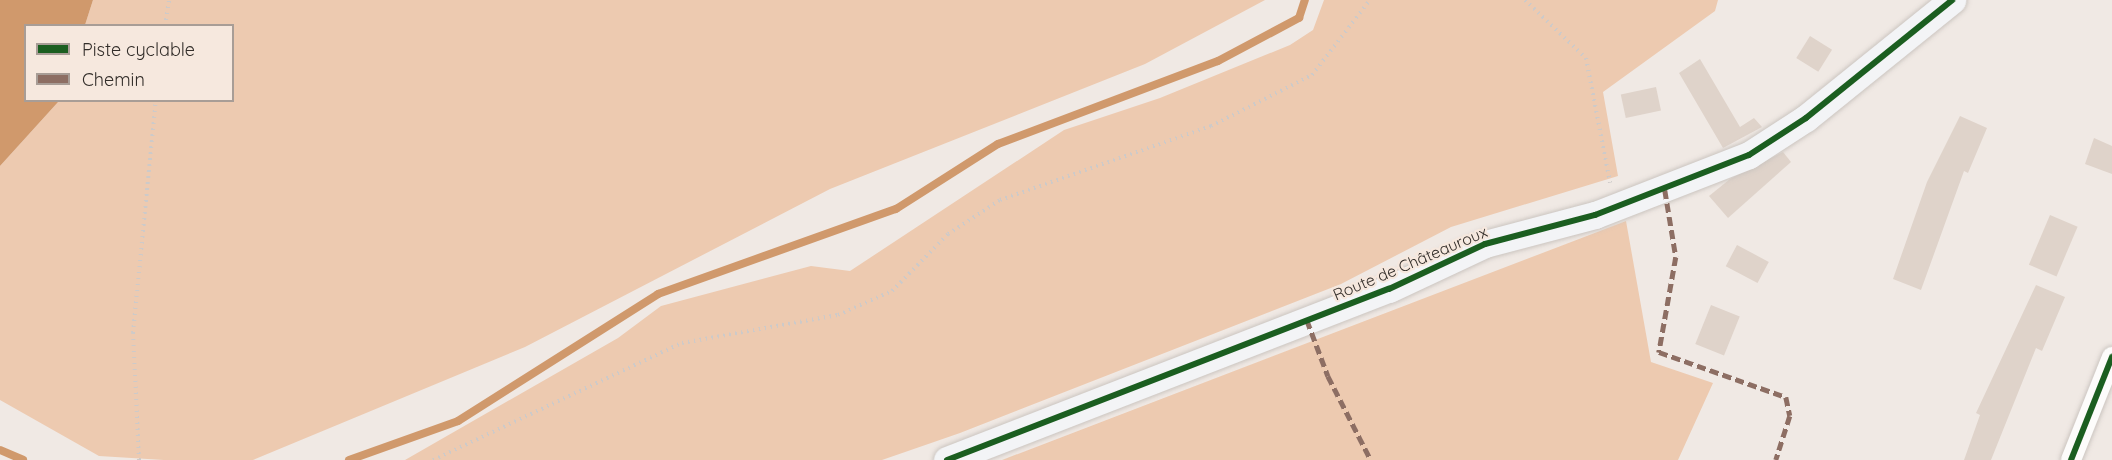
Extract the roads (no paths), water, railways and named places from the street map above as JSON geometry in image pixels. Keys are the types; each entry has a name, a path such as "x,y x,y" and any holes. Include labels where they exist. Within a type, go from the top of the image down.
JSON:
{"street":[{"name":"Route de Châteauroux","path":"947,460 1389,289 1485,244 1615,208 1749,155 1806,118 1952,0"},
{"path":"2071,460 2112,357"}],"waterway":[{"path":"349,460 458,421 658,294 896,209 998,144 1218,61 1299,18 1305,0"},
{"path":"0,450 23,460"}]}
